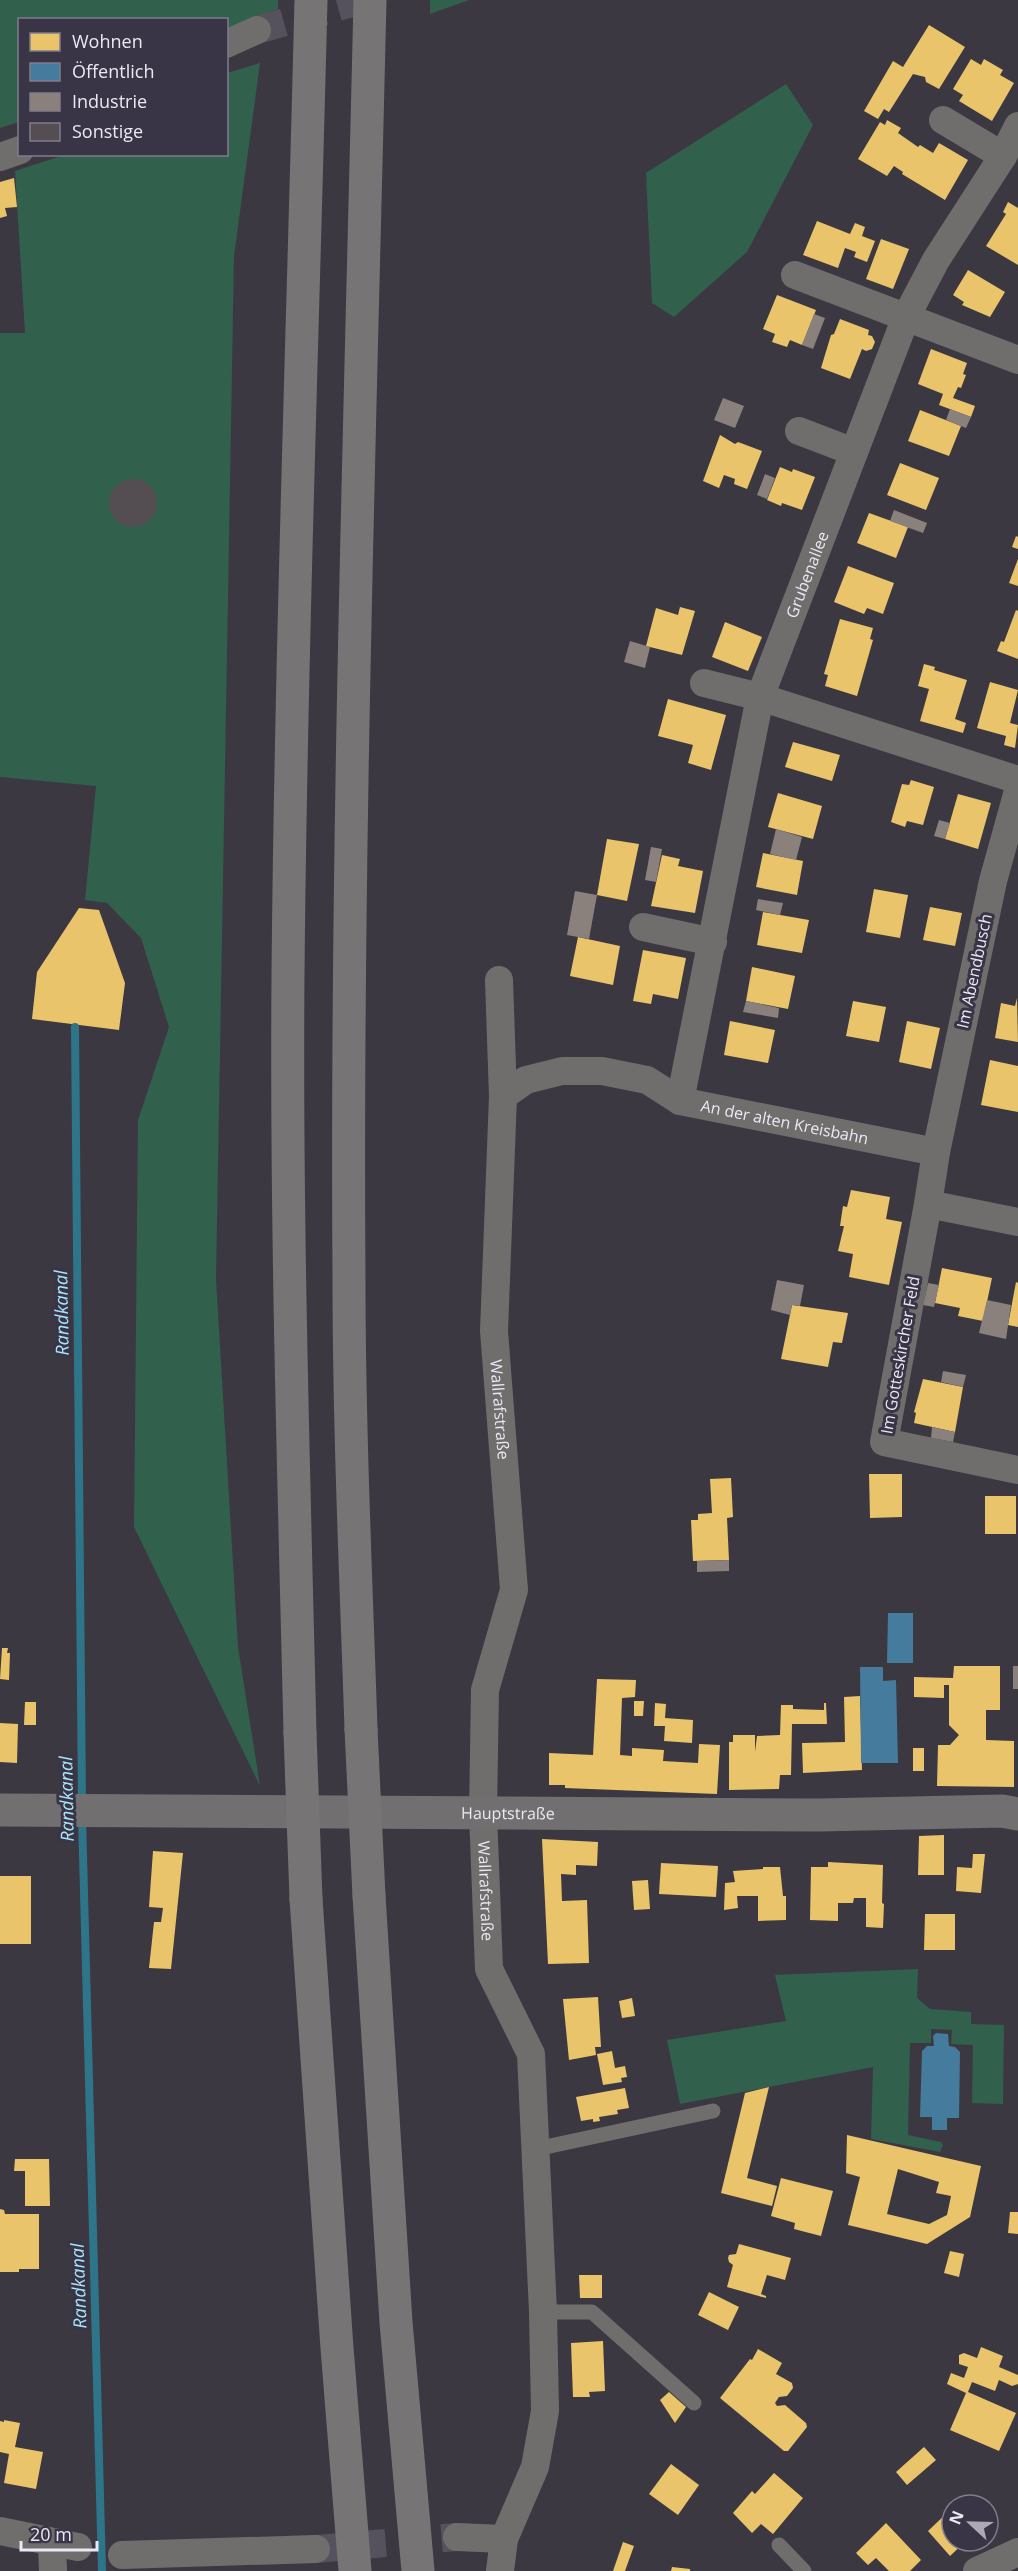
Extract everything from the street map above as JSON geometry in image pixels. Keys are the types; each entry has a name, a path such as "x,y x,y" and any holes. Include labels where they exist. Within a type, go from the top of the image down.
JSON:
{"highway":[{"path":"311,0 293,667 288,977 289,1291 306,1899 336,2336 355,2571"},
{"path":"370,0 349,1009 349,1293 353,1505 369,1896 396,2310 418,2571"}],"main road":[{"name":"Hauptstraße","path":"0,1810 820,1815 1002,1811 1018,1814"}],"street":[{"path":"228,43 257,30"},
{"path":"943,120 1003,156"},
{"name":"Grubenallee","path":"680,1101 760,697 906,317 936,261 1003,156 1018,126"},
{"path":"0,157 18,151"},
{"path":"795,275 1018,360"},
{"path":"799,431 854,452"},
{"path":"704,683 760,697 1018,780"},
{"name":"Im Abendbusch","path":"936,1152 993,881 1018,791"},
{"path":"643,927 713,942"},
{"name":"Wallrafstraße","path":"500,980 503,1096 494,1331 514,1590 485,1689 483,1813 489,1969 531,2054 543,2312 545,2411 535,2467 504,2539 500,2571"},
{"name":"An der alten Kreisbahn","path":"503,1096 526,1080 562,1071 602,1071 647,1080 680,1101 936,1152"},
{"path":"936,1152 928,1204 1018,1222"},
{"name":"Im Gotteskircher Feld","path":"928,1204 884,1442 1018,1470"},
{"path":"0,2531 65,2545 52,2571"},
{"path":"457,2537 504,2539"},
{"path":"122,2555 316,2549"},
{"path":"977,2571 1018,2552"}],"lane":[{"path":"536,2149 713,2111"},
{"path":"543,2312 592,2312 694,2403"},
{"path":"779,2546 804,2571"}],"green space":[{"path":"0,0 278,0 278,9 228,30 228,18 18,18 18,122 0,128"},
{"path":"430,0 469,0 430,14"},
{"path":"260,63 234,256 216,1279 238,1647 260,1786 134,1527 138,1120 169,1027 141,938 107,903 85,900 96,786 0,777 0,333 25,333 15,171 61,156 228,156 228,73"},
{"path":"786,84 813,125 747,252 674,317 652,303 646,173"},
{"path":"918,1969 917,1998 930,2009 971,2012 971,2024 1004,2025 1003,2104 972,2103 973,2045 951,2044 952,2030 931,2029 931,2043 910,2043 908,2135 941,2142 943,2145 940,2152 871,2139 873,2067 680,2104 667,2040 786,2021 775,1975"}],"building: Wohnen":[{"path":"929,25 965,47 939,89 926,82 925,77 913,74 889,112 884,109 878,119 864,111 893,61 903,67"},
{"path":"971,59 981,65 984,59 1003,70 1000,75 1014,83 992,121 959,101 963,95 953,89"},
{"path":"887,120 901,128 898,133 918,147 920,145 933,153 939,143 968,160 945,200 902,174 903,172 894,166 887,176 858,159 880,122 885,125"},
{"path":"14,178 17,207 5,208 7,216 0,218 0,182"},
{"path":"1008,202 1018,208 1018,265 986,246 1006,214 1003,212"},
{"path":"817,221 850,234 855,223 865,227 862,236 875,241 867,262 854,257 856,252 845,248 838,268 803,255"},
{"path":"881,239 909,249 893,289 866,279"},
{"path":"968,270 1005,292 990,317 962,305 964,302 953,295"},
{"path":"777,295 816,310 802,345 790,340 787,347 772,342 775,334 763,329"},
{"path":"840,319 869,330 868,335 872,336 875,342 872,349 866,351 862,349 850,379 821,368 831,335 834,334"},
{"path":"931,349 967,363 963,374 966,375 961,388 958,387 953,398 975,406 971,417 939,405 943,394 918,384"},
{"path":"920,410 961,426 949,456 908,441"},
{"path":"720,435 735,444 738,442 762,451 747,489 734,484 735,479 724,475 719,488 703,481"},
{"path":"900,463 939,478 926,510 887,495"},
{"path":"780,467 815,477 802,510 782,503 781,506 767,500"},
{"path":"869,513 908,527 896,558 857,543"},
{"path":"1016,536 1018,537 1018,549 1012,547"},
{"path":"1018,559 1018,586 1009,583"},
{"path":"848,566 894,583 883,614 867,608 864,614 834,602"},
{"path":"680,607 695,611 682,655 646,646 656,608 678,615"},
{"path":"1016,610 1018,611 1018,659 997,651 1001,641 1004,642"},
{"path":"840,619 873,628 870,639 873,640 857,696 825,686 828,675 824,674"},
{"path":"725,622 762,637 748,671 712,657"},
{"path":"924,664 935,667 934,670 967,680 955,719 966,723 963,733 920,721 929,689 918,686"},
{"path":"990,682 1018,690 1010,723 1018,725 1015,748 1004,745 1006,736 977,728"},
{"path":"668,699 726,715 711,770 688,763 693,745 658,736"},
{"path":"793,742 840,755 832,781 785,767"},
{"path":"911,780 934,787 923,825 907,821 905,827 891,822 902,784 909,785"},
{"path":"778,793 822,806 813,839 768,827"},
{"path":"958,794 991,803 978,849 945,839"},
{"path":"607,839 639,844 627,901 597,895"},
{"path":"763,853 803,861 797,895 756,887"},
{"path":"662,855 680,859 678,866 703,871 695,913 651,906"},
{"path":"874,889 908,895 900,938 866,932"},
{"path":"930,907 962,913 955,946 923,940"},
{"path":"79,908 99,910 125,983 119,1030 32,1019 37,972"},
{"path":"763,912 809,920 802,953 757,945"},
{"path":"578,937 620,946 613,985 570,976"},
{"path":"643,950 686,958 678,999 653,994 651,1004 633,1001"},
{"path":"752,967 795,976 788,1009 746,1001"},
{"path":"1017,998 1018,1042 995,1038 1001,1003 1015,1006"},
{"path":"853,1001 886,1007 879,1042 846,1036"},
{"path":"730,1021 775,1030 768,1063 724,1055"},
{"path":"907,1021 940,1028 931,1069 899,1062"},
{"path":"990,1060 1018,1066 1018,1112 981,1105"},
{"path":"851,1190 890,1197 886,1219 902,1222 889,1285 849,1277 853,1254 838,1251 844,1226 840,1226 843,1206 847,1207"},
{"path":"942,1268 992,1278 983,1321 958,1316 960,1308 935,1303"},
{"path":"1016,1282 1018,1283 1018,1327 1008,1325"},
{"path":"792,1305 848,1313 842,1343 833,1342 828,1367 781,1359"},
{"path":"923,1379 963,1387 955,1432 914,1423 916,1413 914,1412"},
{"path":"869,1474 902,1474 902,1517 870,1518"},
{"path":"731,1478 733,1517 727,1518 729,1560 693,1561 691,1520 698,1520 698,1514 712,1513 710,1479"},
{"path":"985,1496 1016,1496 1016,1534 985,1534"},
{"path":"2,1648 8,1648 7,1653 10,1653 9,1680 0,1679"},
{"path":"954,1666 1000,1666 1000,1710 986,1710 986,1740 1014,1741 1014,1787 937,1786 938,1745 950,1745 959,1735 949,1725 949,1685 944,1685 944,1698 914,1697 914,1677 953,1678"},
{"path":"597,1679 636,1680 635,1697 622,1698 620,1755 632,1756 632,1748 664,1750 663,1761 698,1763 699,1744 720,1745 717,1794 565,1788 565,1785 549,1785 549,1753 593,1755"},
{"path":"860,1696 862,1770 803,1773 802,1743 845,1742 844,1697"},
{"path":"634,1701 644,1701 643,1716 634,1716"},
{"path":"25,1702 36,1702 36,1725 24,1725"},
{"path":"655,1703 666,1704 665,1718 693,1720 692,1743 664,1741 665,1726 654,1726"},
{"path":"824,1703 826,1703 827,1724 792,1724 791,1775 780,1775 779,1789 729,1790 729,1742 733,1742 733,1735 755,1735 755,1752 757,1736 780,1735 781,1705 793,1705 793,1709 824,1710"},
{"path":"0,1723 18,1724 17,1763 0,1762"},
{"path":"913,1748 924,1748 924,1771 913,1771"},
{"path":"944,1835 944,1875 918,1875 919,1836"},
{"path":"542,1839 598,1842 597,1866 576,1865 576,1875 561,1874 562,1901 587,1900 589,1963 548,1964"},
{"path":"153,1851 183,1853 171,1969 149,1968 154,1922 161,1922 163,1908 149,1907"},
{"path":"973,1854 985,1854 981,1893 956,1891 957,1867 972,1868"},
{"path":"828,1862 883,1865 883,1928 866,1927 866,1898 854,1898 853,1903 838,1903 838,1921 810,1920 811,1867 828,1867"},
{"path":"661,1863 718,1866 716,1897 659,1894"},
{"path":"763,1867 780,1867 783,1896 786,1896 786,1920 758,1921 758,1896 737,1896 738,1908 724,1910 725,1883 735,1882 733,1871 763,1869"},
{"path":"0,1876 31,1876 31,1944 0,1944"},
{"path":"648,1880 650,1909 634,1910 632,1881"},
{"path":"925,1914 955,1914 955,1950 924,1950"},
{"path":"598,1997 601,2047 595,2047 596,2055 569,2060 563,1999"},
{"path":"632,1998 635,2016 622,2018 619,2001"},
{"path":"612,2051 615,2068 625,2066 627,2077 621,2078 622,2082 603,2085 597,2054"},
{"path":"769,2087 747,2178 777,2186 772,2206 721,2193 745,2093"},
{"path":"625,2088 629,2108 617,2110 618,2114 599,2117 600,2121 593,2122 593,2119 581,2121 576,2097"},
{"path":"847,2135 981,2166 970,2217 927,2244 848,2225 860,2177 846,2173","holes":["898,2169 939,2182 936,2193 951,2196 947,2215 929,2224 887,2214"]},
{"path":"15,2159 49,2159 50,2206 25,2206 25,2171 14,2171"},
{"path":"781,2178 833,2191 821,2236 794,2229 795,2223 771,2216"},
{"path":"0,2209 4,2210 5,2214 39,2214 39,2269 0,2272"},
{"path":"1010,2212 1018,2212 1018,2234 1008,2233"},
{"path":"739,2244 791,2258 785,2280 767,2275 761,2294 766,2298 727,2287 733,2265 728,2258 729,2255 736,2254"},
{"path":"950,2251 964,2254 959,2277 944,2273"},
{"path":"579,2275 602,2275 602,2298 580,2298"},
{"path":"709,2292 739,2307 728,2330 698,2315"},
{"path":"603,2341 605,2391 589,2392 590,2397 573,2397 571,2343"},
{"path":"981,2347 1003,2356 999,2367 1018,2375 1018,2384 1012,2386 999,2380 995,2391 972,2382 968,2392 1016,2413 999,2451 950,2430 966,2393 947,2384 951,2373 964,2378 968,2367 959,2364 959,2355 964,2353 977,2358"},
{"path":"758,2349 782,2363 776,2374 792,2383 793,2388 787,2396 779,2397 775,2403 777,2406 785,2405 806,2423 807,2427 788,2451 784,2451 720,2398 750,2359 752,2360"},
{"path":"669,2392 686,2407 675,2423 660,2400"},
{"path":"4,2420 20,2423 15,2447 43,2452 36,2489 4,2483 9,2454 0,2452 0,2421 4,2422"},
{"path":"924,2447 936,2460 907,2485 896,2472"},
{"path":"671,2464 699,2485 678,2515 649,2494"},
{"path":"774,2473 803,2498 773,2534 761,2524 752,2533 733,2513 752,2491 755,2494"},
{"path":"940,2520 940,2545 928,2531"},
{"path":"886,2523 921,2560 910,2571 889,2571 876,2558 868,2565 856,2553"},
{"path":"623,2542 634,2546 625,2571 613,2571"},
{"path":"672,2567 690,2569 690,2571 671,2571"}],"building: Öffentlich":[{"path":"888,1613 913,1613 913,1663 887,1663"},
{"path":"860,1667 883,1667 883,1681 896,1680 898,1763 861,1763"},
{"path":"936,2033 948,2034 949,2046 955,2047 960,2052 959,2118 947,2118 947,2130 932,2130 932,2117 920,2117 922,2051 927,2046 934,2046 933,2036"}],"building: Industrie":[{"path":"814,314 825,318 813,349 802,345"},
{"path":"723,398 744,406 735,428 714,420"},
{"path":"950,409 971,417 966,428 946,420"},
{"path":"765,474 775,478 767,499 757,495"},
{"path":"894,510 927,523 923,533 890,521"},
{"path":"630,641 650,647 645,668 624,662"},
{"path":"939,820 950,823 945,839 934,836"},
{"path":"776,829 802,837 796,860 770,854"},
{"path":"651,847 662,849 656,882 645,880"},
{"path":"575,891 597,895 589,939 567,935"},
{"path":"758,899 783,903 780,915 756,910"},
{"path":"746,1001 779,1008 778,1018 743,1012"},
{"path":"777,1280 804,1285 800,1306 792,1305 790,1315 771,1310"},
{"path":"928,1283 939,1285 934,1307 923,1305"},
{"path":"987,1300 1011,1305 1006,1339 979,1333"},
{"path":"943,1371 966,1375 963,1387 941,1382"},
{"path":"932,1427 955,1432 953,1442 931,1438"},
{"path":"729,1560 729,1571 697,1572 697,1561"},
{"path":"1013,1666 1018,1666 1018,1689 1013,1689"}],"building: Sonstige":[{"path":"128,479 138,479 153,489 157,503 156,512 147,523 138,527 128,527 113,517 109,508 109,498 119,483"}],"waterway":[{"name":"Randkanal","path":"75,1027 82,1802"},
{"name":"Randkanal","path":"82,1817 102,2571"}],"tunnel":[{"path":"257,30 363,0"},
{"path":"316,2549 457,2537"}]}
